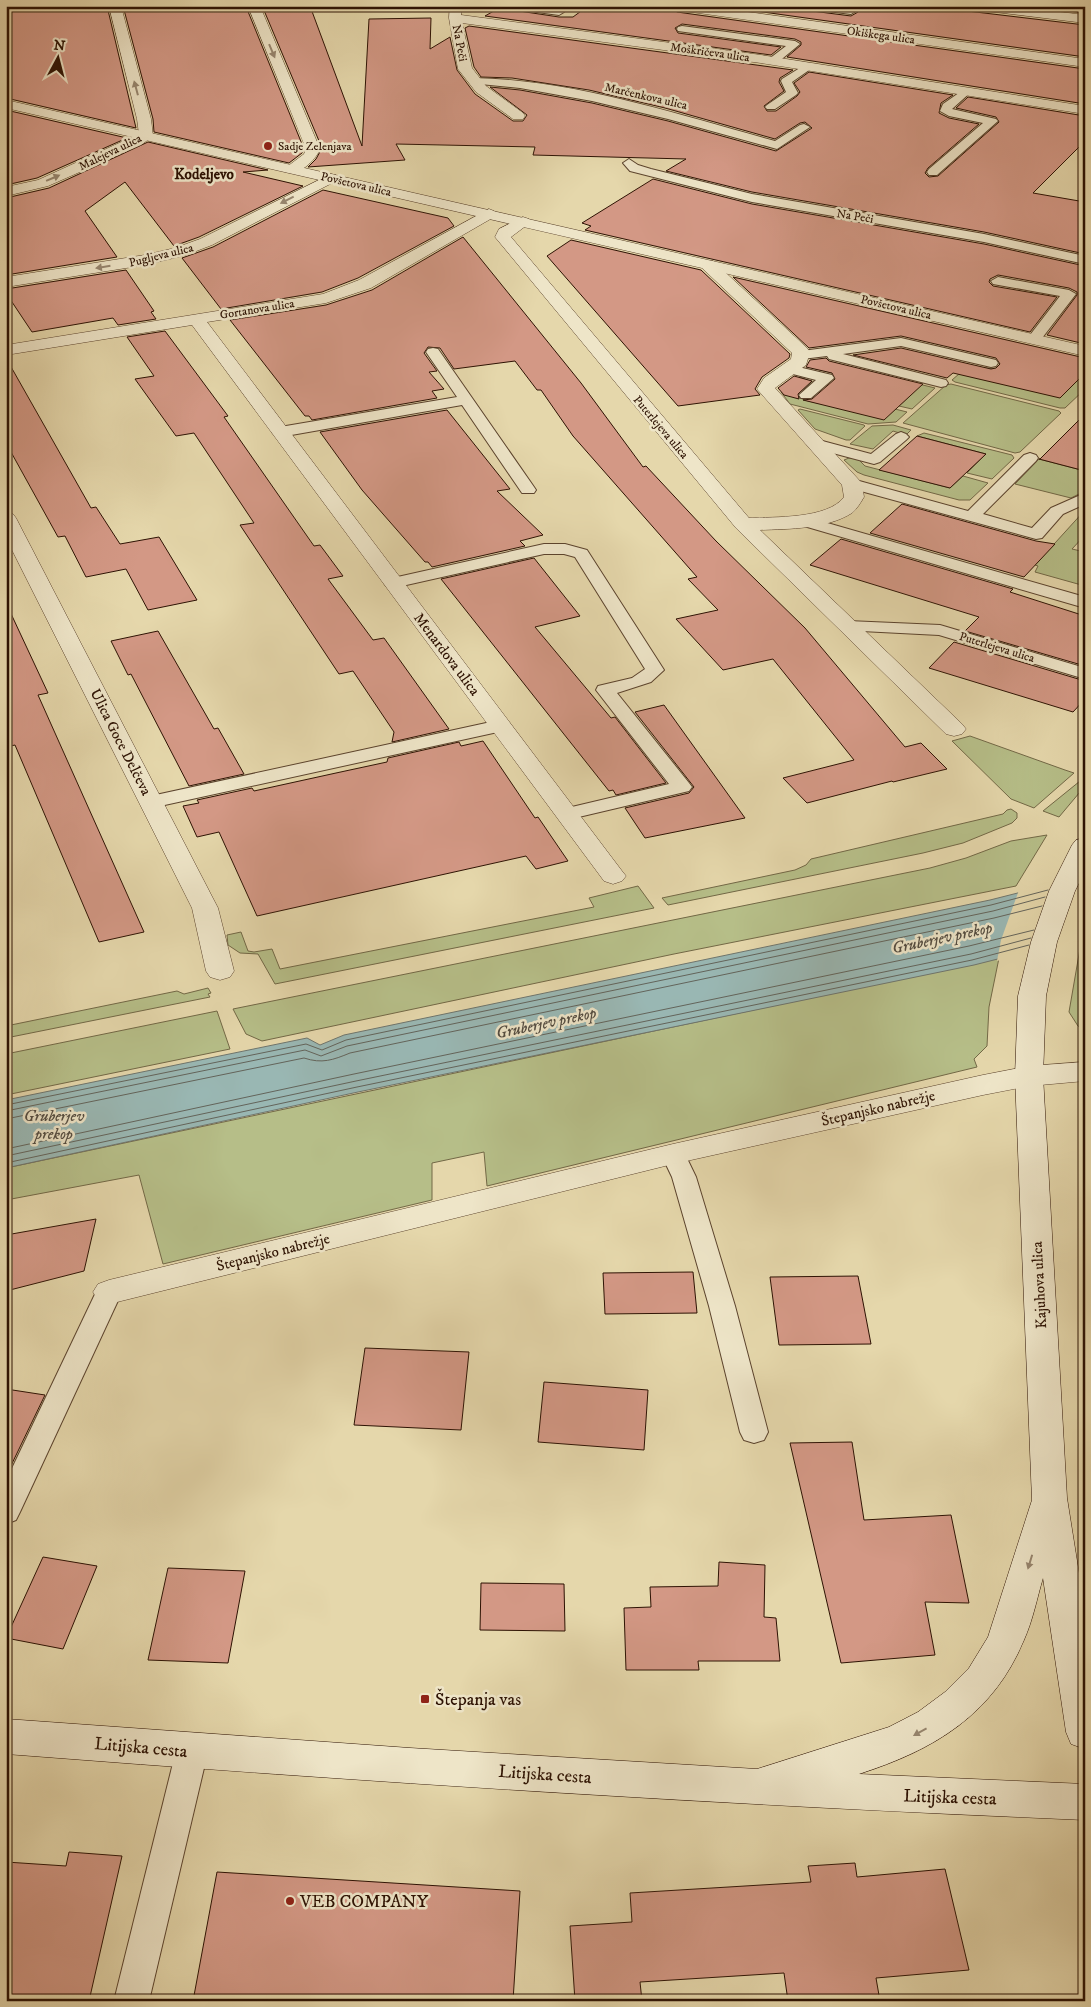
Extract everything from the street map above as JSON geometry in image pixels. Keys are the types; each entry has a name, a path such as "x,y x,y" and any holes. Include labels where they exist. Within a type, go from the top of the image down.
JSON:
{"street":[{"name":"Malejeva ulica","path":"6,192 42,183 146,136 144,119 115,6"},
{"path":"254,6 313,149 312,154 291,169"},
{"name":"Okiškega ulica","path":"677,6 1085,63"},
{"path":"978,6 1085,19"},
{"name":"Moškričeva ulica","path":"455,12 1085,110"},
{"name":"Na Peči","path":"455,12 464,67 487,94 518,116"},
{"name":"Povšetova ulica","path":"6,104 1085,351"},
{"name":"Pugljeva ulica","path":"6,282 145,260 180,252 206,242 331,178"},
{"name":"Gortanova ulica","path":"6,350 326,298 345,293 365,284 490,214"},
{"name":"Puterlejeva ulica","path":"523,222 505,232 503,237 743,524 954,729"},
{"name":"Povšetova ulica","path":"707,264 797,347 796,362"},
{"name":"Menardova ulica","path":"196,319 613,876"},
{"path":"743,524 824,518 847,507 855,498 856,492 852,484 766,388 770,382 796,362"},
{"name":"Ulica Goce Delčeva","path":"6,518 205,908 220,971"},
{"name":"Kajuhova ulica","path":"1085,845 1062,892 1044,942 1032,996 1030,1076 1049,1498 1085,1732"},
{"name":"Štepanjsko nabrežje","path":"109,1292 673,1154 955,1091 1030,1076 1085,1071"},
{"path":"750,1788 868,1753 907,1739 939,1721 960,1704 976,1688 1002,1647 1049,1498"},
{"name":"Litijska cesta","path":"6,1736 192,1751 750,1788 1085,1802"}],"lane":[{"path":"515,6 559,12"},
{"path":"812,6 851,11 830,28"},
{"path":"682,29 795,44 773,60"},
{"path":"771,107 792,93 786,80 808,66"},
{"name":"Marčenkova ulica","path":"474,81 541,88 627,104 777,145 804,127"},
{"path":"932,172 992,121 946,111 947,106 966,91"},
{"name":"Na Peči","path":"629,163 634,168 647,172 752,198 984,238 1085,260"},
{"path":"998,281 1069,294 1034,339"},
{"path":"796,362 821,353 900,342 991,363"},
{"path":"433,352 464,400 528,490"},
{"path":"821,353 941,383"},
{"path":"796,362 827,378 806,395"},
{"path":"280,432 464,400"},
{"path":"815,444 874,459 901,437"},
{"path":"971,517 1030,458"},
{"path":"852,484 1036,534 1058,511 1085,498"},
{"path":"803,521 1085,603"},
{"path":"393,583 544,549 565,549 581,554 655,670 650,676 640,681 605,690 682,787 566,814"},
{"name":"Puterlejeva ulica","path":"848,626 940,630 1085,674"},
{"path":"151,802 500,726"},
{"path":"673,1154 684,1177 719,1297 754,1432"},
{"name":"Štepanjsko nabrežje","path":"6,1512 109,1292"},
{"path":"131,2001 192,1751"}],"green space":[{"path":"829,362 935,388 912,409 899,406 917,389 848,377 812,368"},
{"path":"967,367 1085,373 1085,389 1065,408 1060,408 952,380"},
{"path":"800,377 813,382 796,395 802,399 827,404 895,409 907,412 896,422 868,424 790,404 781,392"},
{"path":"951,384 1061,413 1020,452 1015,453 903,423 946,385"},
{"path":"798,410 865,426 850,440 846,440 815,429"},
{"path":"893,425 911,430 906,435 893,431 873,449 850,444 872,426"},
{"path":"924,433 1012,455 1014,458 992,479 967,473 986,454 917,436"},
{"path":"857,458 865,466 950,488 963,476 988,483 970,500 959,500 864,475 857,472 844,460"},
{"path":"1039,459 1085,471 1085,491 1071,498 1015,484"},
{"path":"1085,510 1085,535 1072,549 1085,552 1085,586 1035,572 1038,566 1035,565"},
{"path":"970,736 1074,773 1034,808 1011,799 952,741"},
{"path":"1085,777 1085,786 1059,817 1043,811"},
{"path":"1011,809 1017,813 1017,818 1012,823 963,843 923,853 668,905 662,898 795,870 806,865 811,859 1003,814"},
{"path":"1047,835 1016,886 674,954 262,1041 246,1034 233,1009 930,868 966,858 1011,841"},
{"path":"638,886 654,908 275,984 258,954 240,953 228,945 227,935 241,932 248,951 272,949 280,969 594,907 589,898"},
{"path":"1082,937 1085,937 1085,1031 1078,1026 1069,1012"},
{"path":"999,958 989,1007 987,1046 974,1059 977,1067 487,1186 484,1152 432,1163 432,1200 163,1264 139,1175 6,1200 6,1168"},
{"path":"208,988 211,993 208,994 210,997 6,1038 6,1026 177,991 184,994"},
{"path":"217,1011 230,1049 6,1095 6,1054"}],"water":[{"name":"Gruberjev prekop","path":"1085,876 1085,937 974,965 358,1092 6,1168 6,1100 307,1038 320,1045 344,1035 990,900"}],"pier":[{"path":"1085,873 1085,933 1082,940 997,961 1001,940 1019,890"}],"building":[{"path":"6,6 107,6 136,128 6,98"},
{"path":"123,6 174,6 176,10 229,7 230,10 247,9 304,149 302,153 289,163 154,132 153,119"},
{"path":"310,6 362,146 369,19 431,18 430,49 450,37 457,70 475,94 513,121 523,121 527,115 490,87 520,90 592,103 668,121 776,151 812,128 805,122 800,123 775,139 665,108 589,90 512,78 481,77 474,67 465,28 469,26 793,70 780,78 779,82 784,91 764,106 767,111 776,111 797,96 800,92 794,83 809,72 953,95 941,103 939,113 949,118 979,124 928,168 925,173 929,177 938,176 999,122 996,117 956,108 968,97 1085,116 1085,141 1033,193 1085,202 1085,254 984,232 752,192 666,171 686,159 533,155 535,147 396,144 405,160 308,167 316,159 322,148 263,8"},
{"path":"588,6 669,6 677,12 1085,69 1085,104 787,57 801,45 801,42 795,39 682,24 675,28 678,33 781,47 771,55 485,16 499,8 559,17 573,17"},
{"path":"720,6 805,6 812,11 851,16 858,12 855,7 850,6 925,6 1085,25 1085,57"},
{"path":"1085,6 1085,13 1035,7"},
{"path":"6,110 127,138 37,178 6,185"},
{"path":"148,142 268,170 243,172 303,186 199,237 174,246 125,182 85,211 117,257 6,275 6,198 49,188"},
{"path":"653,179 752,204 984,244 1085,266 1085,344 1047,335 1077,295 1077,292 1069,288 998,275 990,279 989,282 993,286 1057,297 1030,332 585,230 591,226 582,223"},
{"path":"323,190 448,218 454,226 358,278 322,292 221,309 182,258 213,247"},
{"path":"463,237 581,383 643,467 646,466 716,541 805,628 905,747 921,743 947,769 807,803 783,778 854,760 773,659 723,670 676,619 718,610 688,579 697,577 573,436 541,390 537,390 515,361 454,369 440,348 428,347 424,353 437,371 429,372 444,389 432,391 437,398 312,420 309,416 305,416 230,320 326,305 372,290"},
{"path":"571,240 701,270 790,354 789,358 762,377 755,389 760,395 678,406 547,256"},
{"path":"126,270 154,311 151,312 156,319 118,325 113,318 32,332 6,293 6,289"},
{"path":"733,277 1085,358 1085,373 1060,398 953,373 947,378 853,355 901,348 991,369 996,368 1000,364 996,358 901,336 809,348"},
{"path":"165,331 228,416 224,417 314,546 320,545 343,576 328,579 373,640 384,638 449,729 392,742 394,732 353,671 339,674 240,525 254,523 194,433 176,436 135,379 154,376 127,337"},
{"path":"6,358 91,508 96,507 120,544 159,537 197,600 148,610 126,569 86,577 65,536 58,537 6,443"},
{"path":"826,358 829,361 923,384 884,420 803,400 812,399 835,379 832,373 806,367 810,360"},
{"path":"794,376 812,381 798,394 799,399 784,395 778,388"},
{"path":"447,410 510,489 497,491 543,535 520,541 525,546 432,567 428,562 425,562 362,490 320,432"},
{"path":"1085,414 1085,471 1039,459 1040,459"},
{"path":"917,436 986,454 950,488 879,470"},
{"path":"902,504 1036,541 1055,544 1024,577 870,533"},
{"path":"841,539 1013,589 1010,592 1085,616 1085,666 965,631 979,617 810,565"},
{"path":"534,558 580,616 535,627 611,718 615,717 666,783 616,795 613,790 609,791 441,579"},
{"path":"6,603 48,693 38,695 144,932 99,942 15,745 6,747"},
{"path":"158,631 214,729 218,728 244,774 189,786 131,674 128,675 111,641"},
{"path":"954,642 1085,681 1085,699 1073,712 929,668"},
{"path":"664,705 745,818 645,838 625,808 689,793 694,787 635,712"},
{"path":"483,741 535,818 538,817 568,861 536,869 526,856 257,916 219,832 197,837 183,806 199,803 197,800 252,788 254,791 387,762 388,758 459,742 461,746"},
{"path":"96,1219 84,1271 6,1291 6,1235"},
{"path":"693,1272 697,1313 605,1314 603,1273"},
{"path":"858,1276 871,1344 779,1345 770,1277"},
{"path":"365,1348 469,1352 461,1430 354,1425"},
{"path":"544,1382 648,1390 644,1450 538,1442"},
{"path":"6,1389 45,1395 6,1476"},
{"path":"852,1442 864,1520 951,1515 969,1603 925,1602 935,1655 841,1663 790,1443"},
{"path":"43,1557 97,1566 63,1649 6,1638"},
{"path":"719,1562 765,1565 764,1617 776,1618 780,1661 698,1661 699,1670 626,1670 624,1608 651,1607 650,1587 718,1586"},
{"path":"168,1568 245,1571 228,1663 148,1660"},
{"path":"481,1583 564,1584 565,1631 480,1630"},
{"path":"69,1852 122,1856 89,2001 6,2001 6,1862 66,1866"},
{"path":"855,1863 857,1877 945,1869 969,1970 876,1978 880,2001 788,2001 784,1973 640,1982 642,2001 575,2001 570,1926 632,1922 630,1893 811,1882 808,1866"},
{"path":"217,1872 520,1891 513,2001 193,2001"}],"place":[{"name":"Sadje Zelenjava","path":"268,146"},
{"name":"Štepanja vas","path":"425,1699"},
{"name":"VEB COMPANY","path":"290,1901"}],"district":[{"name":"Kodeljevo","path":"204,174"}]}
